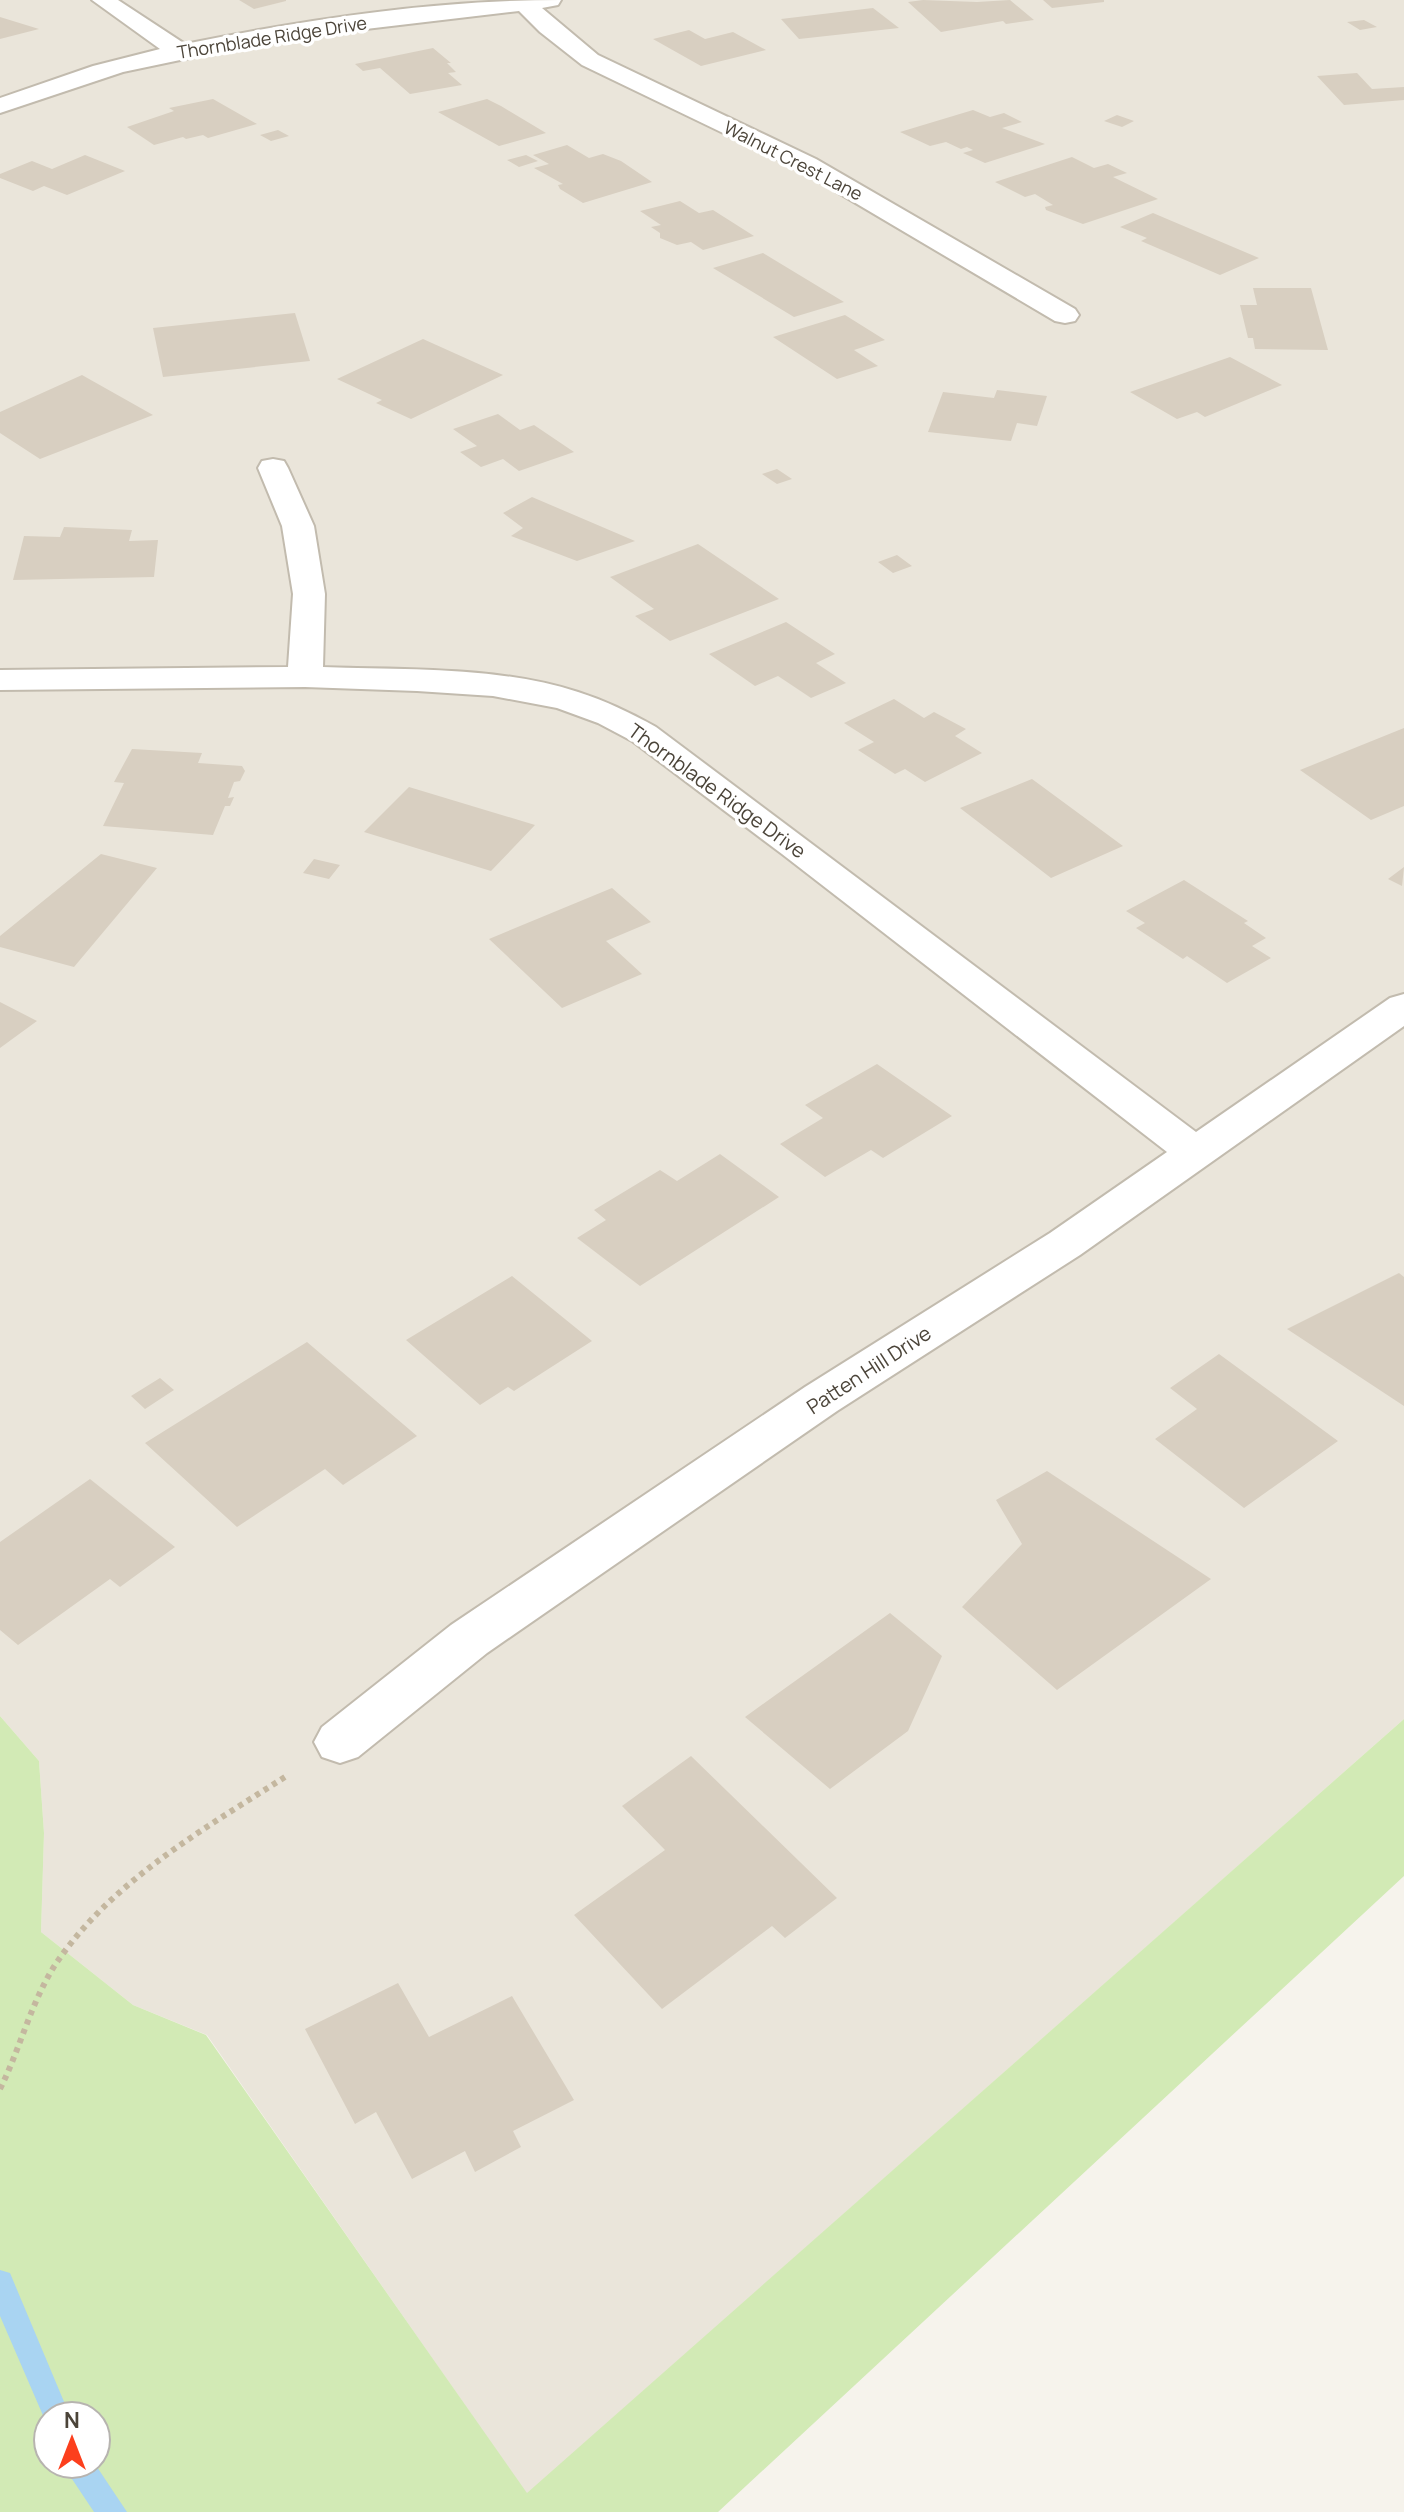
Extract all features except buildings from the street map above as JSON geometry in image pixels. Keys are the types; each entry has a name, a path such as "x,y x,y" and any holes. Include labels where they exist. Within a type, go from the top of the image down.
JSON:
{"street":[{"path":"103,0 182,53"},
{"name":"Thornblade Ridge Drive","path":"0,106 95,73 182,53 289,33 538,2"},
{"name":"Walnut Crest Lane","path":"538,2 548,27 590,60 807,164 1065,315"},
{"path":"273,468 298,526 309,594 305,677"},
{"name":"Thornblade Ridge Drive","path":"0,680 305,677 493,686 565,699 610,716 644,734 795,846 1197,1154"},
{"name":"Patten Hill Drive","path":"340,1742 469,1639 821,1399 1065,1244 1404,1007"}],"path":[{"path":"0,2089 14,2063 37,1998 64,1954 106,1904 214,1823 340,1742"}],"shaded area":[{"path":"0,0 1404,0 1404,1719 527,2494 207,2035 133,2005 41,1932 44,1833 39,1761 0,1716"}],"green space":[{"path":"0,1716 39,1761 44,1833 41,1932 133,2005 206,2035 527,2493 1404,1719 1404,1876 718,2512 0,2512"}],"waterway":[{"path":"0,2283 49,2400"},
{"path":"89,2480 112,2512"}]}
